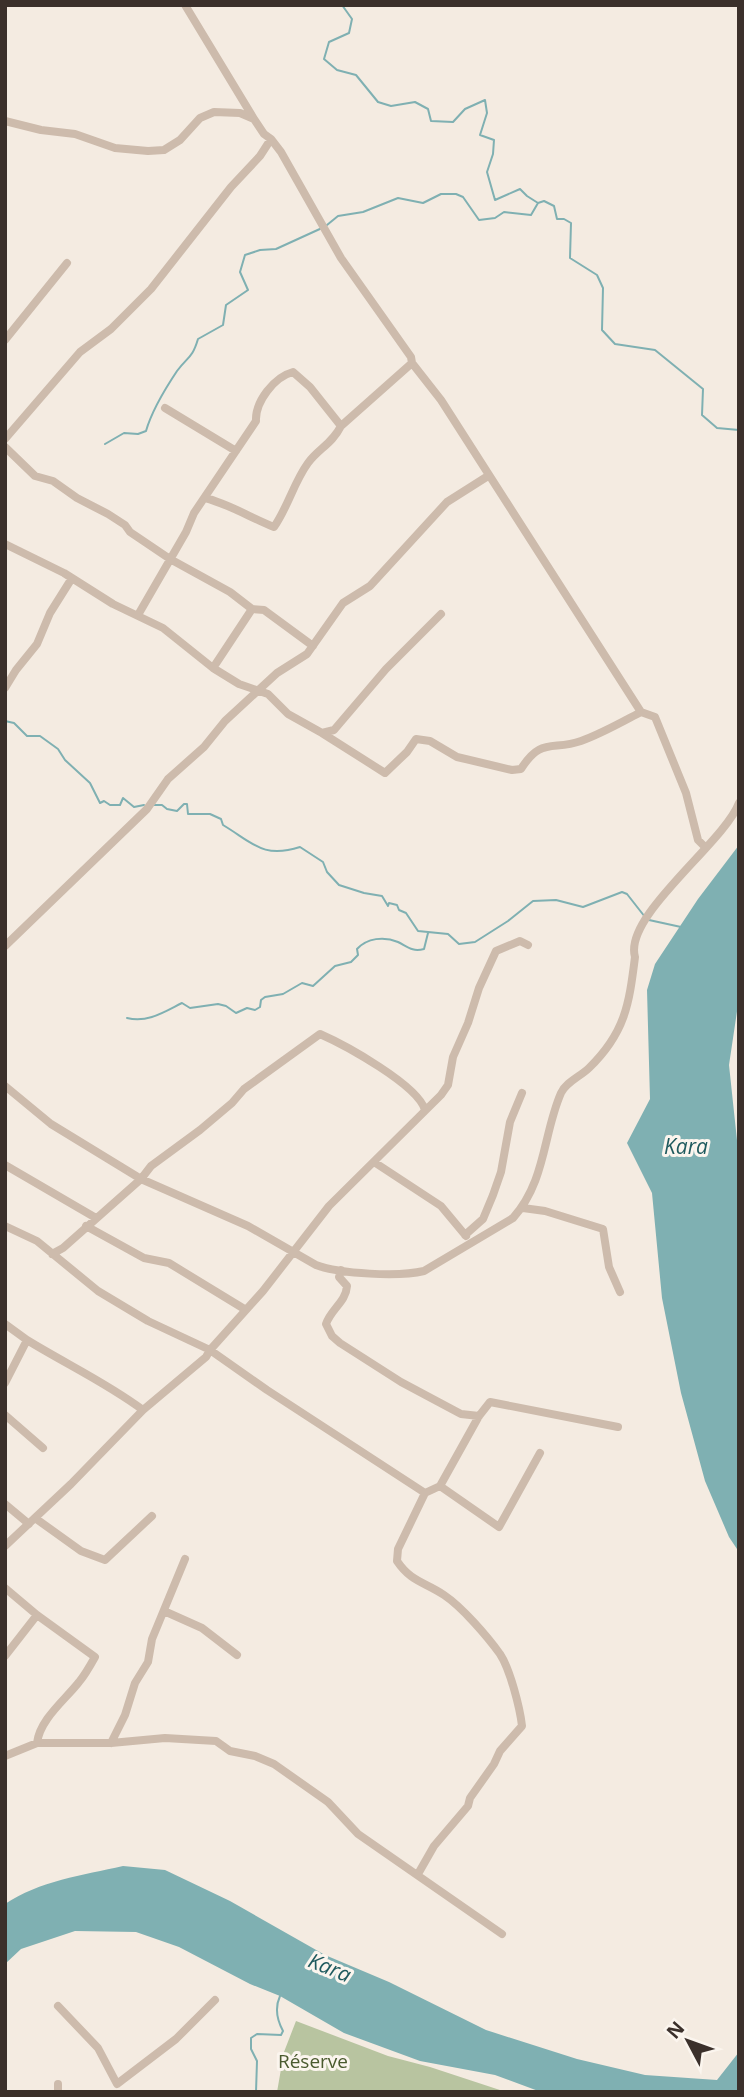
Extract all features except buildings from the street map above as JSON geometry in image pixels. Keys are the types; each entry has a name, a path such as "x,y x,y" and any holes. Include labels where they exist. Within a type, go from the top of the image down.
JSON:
{"street":[{"path":"185,5 254,119 271,139 309,198 324,231 341,258 411,357 412,363 441,400 640,712 655,718 686,793 698,840 705,847"},
{"path":"5,121 41,130 75,134 115,148 148,151 164,150 180,140 200,118 214,112 240,113 254,119"},
{"path":"5,439 80,352 111,329 151,289 271,139"},
{"path":"5,340 67,263"},
{"path":"205,498 218,501 243,515 274,527 285,511 308,463 334,439 341,426 412,363"},
{"path":"138,615 205,498 257,421 256,413 261,401 278,381 293,372 310,387 341,426"},
{"path":"165,408 236,451"},
{"path":"5,447 35,476 53,481 77,498 108,513 125,525 130,533 170,559 230,592 252,609 264,610 313,646"},
{"path":"5,946 149,805 168,779 204,747 225,720 277,673 307,654 343,603 370,586 432,516 447,502 488,476"},
{"path":"5,544 72,578 113,604 163,628 214,668 239,684 268,694 288,714 385,774 416,739 430,741 457,757 521,769 535,750 581,741 640,712"},
{"path":"5,688 37,644 50,613 72,578"},
{"path":"214,668 252,609"},
{"path":"322,733 334,730 372,684 441,614"},
{"path":"5,1086 51,1124 141,1179 248,1226 316,1265 327,1269 409,1275 424,1271 513,1218 523,1208 541,1169 562,1091 602,1055 618,1033 626,1015 634,970 635,957 632,948 635,939 646,919 730,818 739,803"},
{"path":"5,1546 94,1462 143,1410 206,1357 329,1206 448,1085 453,1057 496,951 520,941 528,945"},
{"path":"52,1254 64,1248 141,1179 151,1166 232,1103 244,1088 320,1034 371,1061 403,1084 423,1102 425,1110"},
{"path":"465,1235 483,1219 493,1195 501,1172 510,1122 522,1093"},
{"path":"374,1162 441,1206 471,1242"},
{"path":"5,1165 96,1218"},
{"path":"523,1208 545,1211 603,1229 609,1267 620,1292"},
{"path":"86,1226 144,1258 169,1263 246,1310"},
{"path":"6,1229 37,1241 98,1291 135,1314 210,1350 425,1493"},
{"path":"341,1270 339,1277 347,1286 346,1294 328,1317 326,1324 332,1336 401,1382 461,1414 479,1416"},
{"path":"5,1324 75,1370 117,1390 143,1410"},
{"path":"5,1383 27,1340"},
{"path":"418,1874 434,1846 468,1806 470,1798 495,1764 500,1751 522,1726 520,1712 500,1655 447,1597 405,1573 397,1561 398,1549 425,1493 440,1486 479,1416 490,1402 618,1427"},
{"path":"5,1415 43,1448"},
{"path":"440,1486 499,1527 540,1453"},
{"path":"5,1504 81,1551 105,1560 152,1516"},
{"path":"111,1743 125,1715 135,1683 148,1662 152,1639 185,1559"},
{"path":"5,1588 94,1657 79,1683 60,1701 42,1727 37,1743"},
{"path":"164,1611 202,1628 237,1655"},
{"path":"5,1656 37,1615"},
{"path":"5,1756 37,1743 111,1743 165,1738 216,1741 230,1751 265,1760 328,1802 358,1834 502,1934"},
{"path":"58,2006 98,2048 117,2084 176,2039 215,2000"}],"green space":[{"name":"Réserve","path":"296,2021 388,2056 506,2092 277,2092 284,2052"}],"water":[{"name":"Kara","path":"739,845 739,998 729,1065 739,1159 739,1552 729,1537 705,1481 681,1393 662,1298 652,1193 627,1143 650,1099 647,990 655,964 698,899"},
{"name":"Kara","path":"123,1866 165,1870 230,1901 325,1955 389,1982 486,2030 577,2059 645,2075 717,2080 739,2052 739,2092 541,2092 495,2075 420,2061 344,2033 280,1996 250,1984 179,1947 136,1932 75,1931 21,1949 5,1964 5,1904 47,1884"}],"waterway":[{"path":"342,5 352,19 349,33 329,42 324,59 337,70 356,75 378,102 391,106 415,102 428,109 431,121 453,122 465,109 485,100 487,113 480,135 494,140 487,172 495,200 520,189 538,203 544,201 554,206 557,219 571,223 570,258 597,275 603,288 602,330 615,344 655,350 703,389 702,415 717,428 739,430"},
{"path":"327,225 338,216 363,212 398,198 423,203 441,194 456,194 463,197 479,220 495,218 504,212 531,215 538,203"},
{"path":"105,444 124,433 138,434 146,431 159,400 177,371 192,354 198,339 223,325 226,305 248,290 240,272 245,255 276,249 322,228"},
{"path":"5,721 14,723 27,736 40,736 58,749 65,760 90,783 100,803 104,801 110,805 120,805 123,798 134,807 144,805"},
{"path":"153,805 162,805 177,811 187,804 188,814 210,814 221,819 223,825 267,850 300,847 323,862 327,872 339,885 382,896 388,906 389,903 397,905 399,910 406,913 418,931 448,934 459,944 475,942 533,901 556,900 583,907 622,892 627,894 645,917"},
{"path":"649,920 681,927"},
{"path":"127,1018 149,1018 182,1003 190,1008 218,1004 236,1013 247,1008 255,1010 260,1007 261,1000 265,997 283,994 302,983 313,986 335,966 351,962 358,955 357,949 366,942 387,939 420,950 424,949 428,933"},
{"path":"256,2092 257,2061 251,2049 251,2038 257,2034 281,2035 283,2031 277,2009 280,1996"}]}
